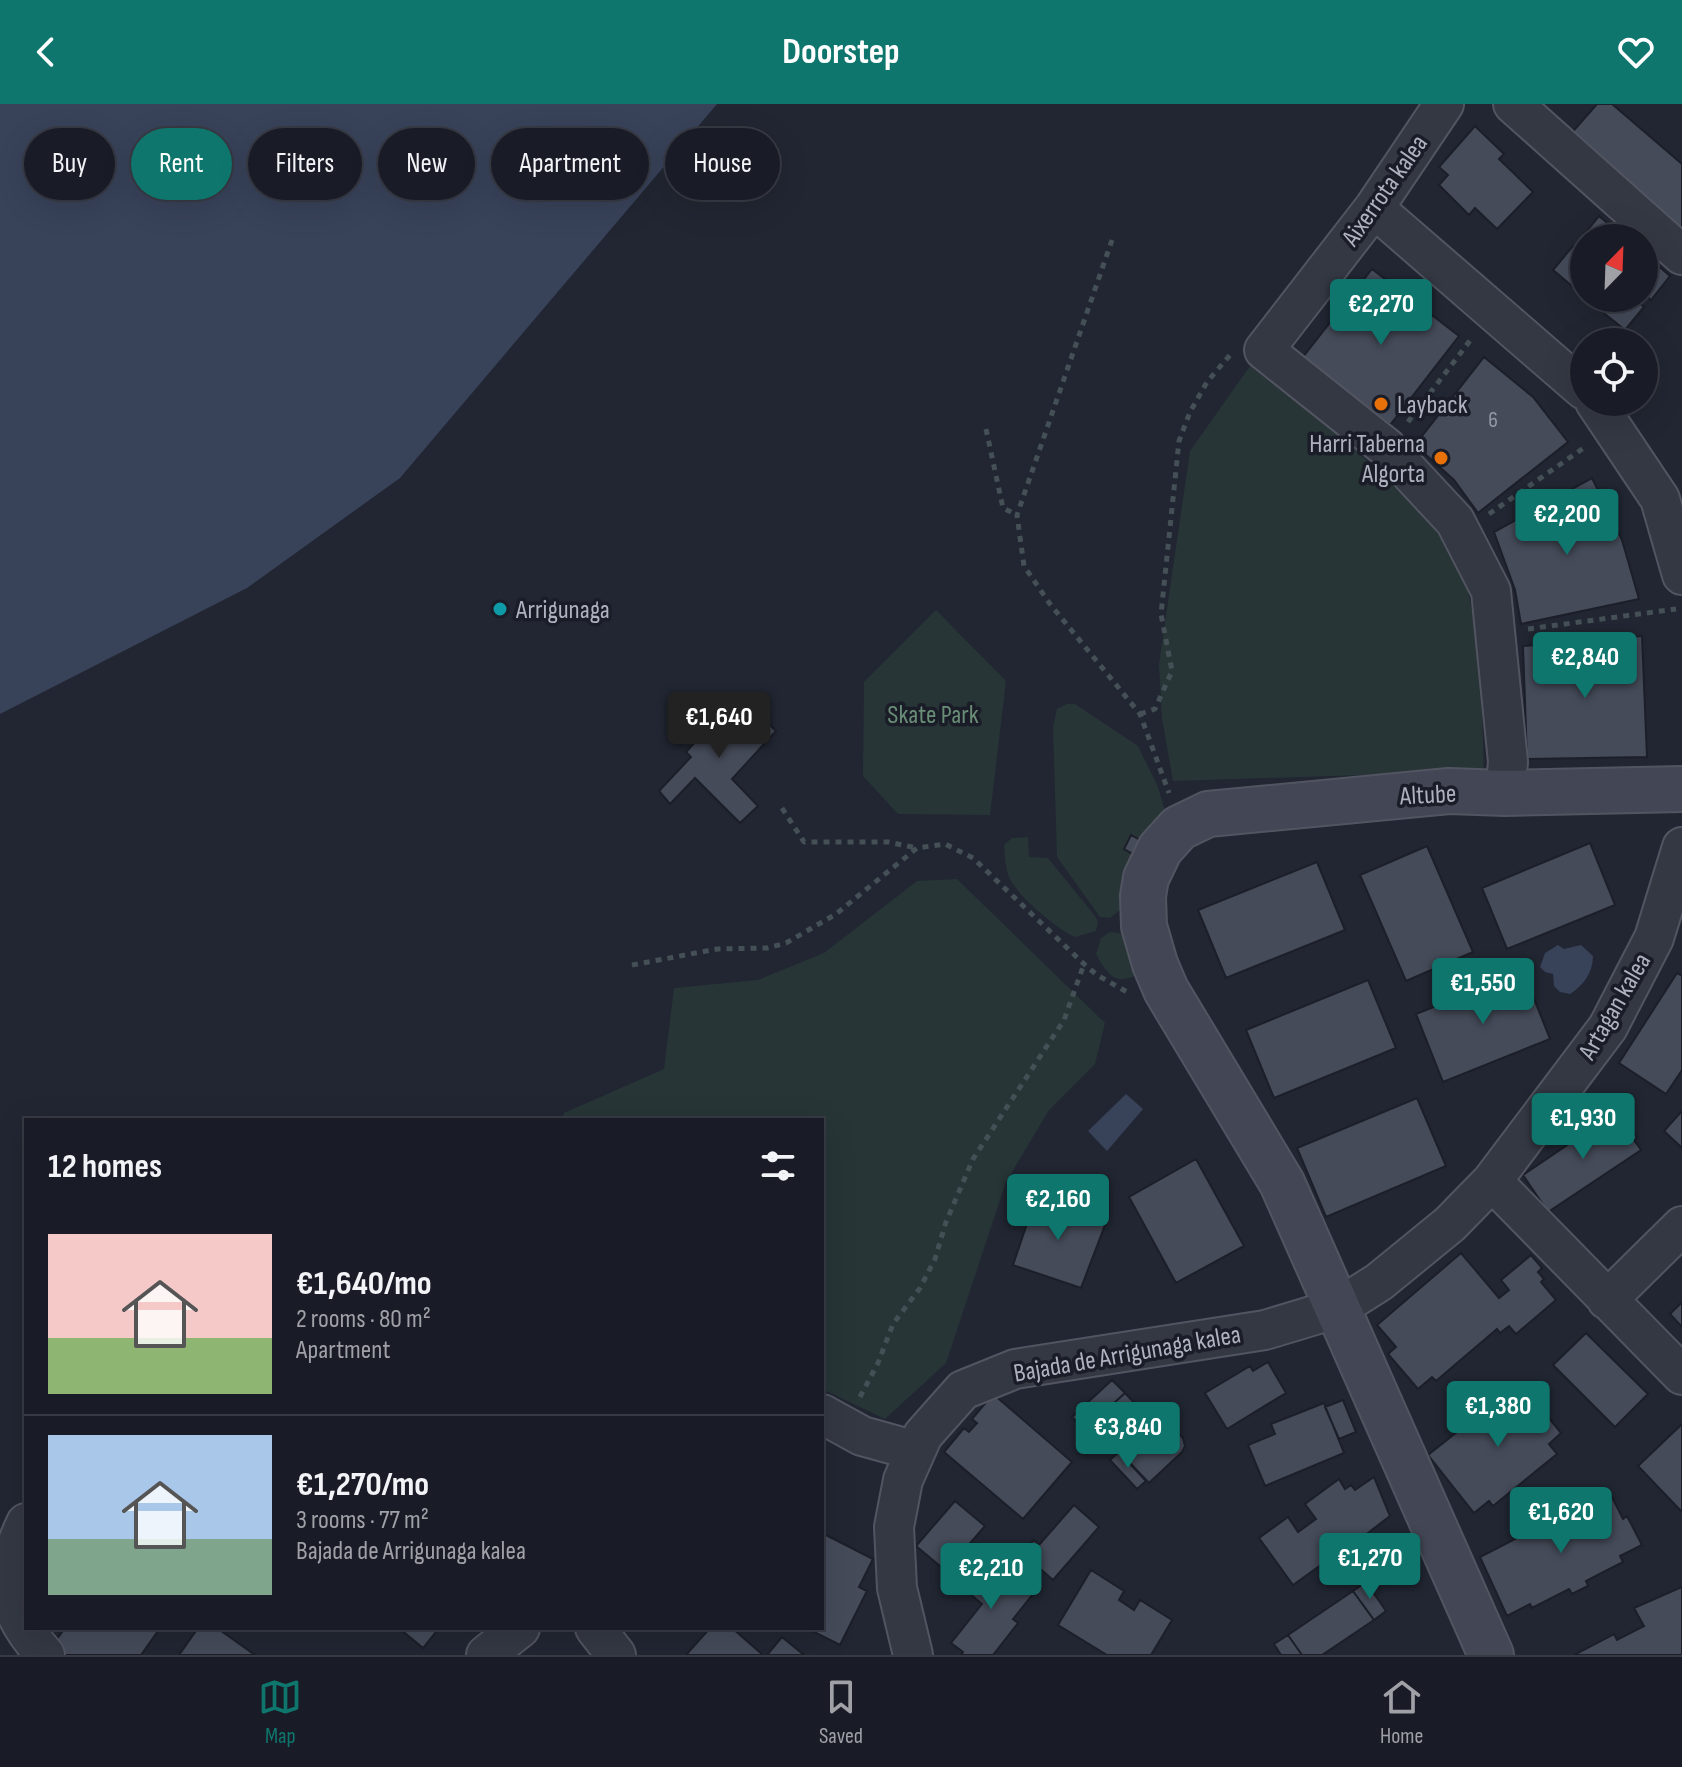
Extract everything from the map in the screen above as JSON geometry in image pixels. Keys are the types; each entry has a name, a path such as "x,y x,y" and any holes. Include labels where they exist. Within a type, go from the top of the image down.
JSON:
{"street":[{"name":"Aixerrota kalea","path":"1444,104 1374,208 1264,350 1387,448 1455,521 1491,591 1508,762 1505,793"},
{"path":"1513,104 1682,255"},
{"path":"1374,208 1570,378"},
{"path":"1604,416 1660,499 1682,573"},
{"name":"Altube","path":"1179,828 1208,814 1449,791 1505,793 1682,789"},
{"path":"1179,828 1160,849 1146,878 1144,926 1155,964 1166,990 1282,1183 1491,1655"},
{"name":"Artagan kalea","path":"1338,1308 1379,1282 1450,1224 1492,1181 1608,1027 1654,938 1682,847"},
{"path":"1492,1181 1682,1375"},
{"path":"1607,1300 1682,1226"},
{"name":"Bajada de Arrigunaga kalea","path":"913,1655 897,1588 894,1527 903,1480 923,1435 963,1390 1015,1369 1265,1330 1338,1308"},
{"path":"833,1420 862,1436 916,1451"},
{"path":"24,1526 12,1547 6,1584 17,1622 45,1655"},
{"path":"486,1655 517,1630"},
{"path":"597,1630 616,1655"}],"path":[{"path":"1112,240 1017,515 1024,566 1050,604 1140,714 1168,788 1173,817 1179,828"},
{"path":"1416,412 1466,345"},
{"path":"1140,714 1155,709 1172,671 1161,614 1179,441 1190,412 1207,382 1217,372"},
{"path":"986,429 1003,508 1017,515"},
{"path":"1504,504 1564,461"},
{"path":"1546,628 1682,609"},
{"path":"782,808 804,842 888,842 917,848 945,844 973,858 1084,964 1064,1020 973,1159 946,1222 935,1259 920,1288 893,1324 878,1363 833,1420"},
{"path":"632,965 717,949 767,948 786,943 836,914 917,848"}],"green space":[{"path":"1250,366 1349,444 1431,522 1467,584 1480,657 1484,771 1173,781 1162,718 1159,664 1190,451"},
{"name":"Skate Park","path":"936,610 1006,681 990,815 898,814 863,776 864,682"},
{"path":"1075,704 1138,746 1158,787 1165,811 1141,835 1126,875 1120,910 1110,918 1100,917 1057,857 1053,728 1057,709"},
{"path":"1028,837 1029,857 1048,858 1095,916 1098,922 1096,931 1075,937 1048,919 1020,894 1009,877 1004,845 1012,838"},
{"path":"957,879 1105,1023 1095,1064 1049,1110 1006,1182 946,1363 885,1419 824,1390 824,1118 563,1118 564,1113 664,1069 674,988 758,980 824,953 917,881"},
{"path":"1110,932 1125,934 1134,976 1115,978 1106,971 1096,954 1101,938"}],"water":[{"path":"0,104 717,104 697,128 665,128 665,165 649,184 649,128 491,128 491,200 636,200 400,478 247,588 0,714"},
{"path":"1558,945 1564,949 1581,945 1593,956 1587,978 1570,994 1560,992 1554,986 1553,974 1540,967 1545,953"},
{"path":"1126,1094 1143,1109 1107,1151 1088,1131"}],"building":[{"path":"1597,104 1612,104 1682,164 1682,236 1568,137"},
{"path":"1475,126 1504,154 1499,159 1533,192 1497,229 1475,208 1469,215 1439,185 1448,175 1439,167"},
{"path":"1599,216 1608,224 1592,224"},
{"path":"1570,250 1570,284 1553,270"},
{"path":"1658,266 1670,276 1658,291"},
{"path":"1372,269 1459,336 1390,425 1303,357"},
{"path":"1602,312 1640,312 1627,328"},
{"path":"1484,357 1533,397 1568,442 1478,513 1454,480 1415,445"},
{"path":"1592,478 1622,540 1639,599 1521,624 1515,590 1494,532"},
{"path":"1642,636 1647,757 1527,759 1523,646"},
{"path":"685,702 718,735 723,730 731,737 755,711 776,731 732,779 758,806 740,823 695,778 670,804 659,791 691,757 686,752 697,740 672,716"},
{"path":"1131,835 1140,840 1133,854 1124,849"},
{"path":"1590,843 1615,905 1507,949 1482,888"},
{"path":"1427,846 1473,952 1406,981 1360,875"},
{"path":"1317,862 1345,930 1226,978 1198,910"},
{"path":"1523,971 1550,1039 1443,1082 1416,1014"},
{"path":"1677,973 1682,976 1682,1070 1666,1094 1619,1063"},
{"path":"1368,980 1396,1048 1274,1098 1246,1030"},
{"path":"1417,1098 1446,1166 1326,1217 1297,1148"},
{"path":"1619,1110 1641,1150 1548,1212 1523,1175"},
{"path":"1682,1111 1682,1148 1664,1131"},
{"path":"1196,1159 1244,1246 1176,1283 1129,1197"},
{"path":"1046,1193 1061,1200 1064,1211 1105,1225 1081,1288 1013,1265 1036,1197"},
{"path":"1461,1253 1499,1298 1509,1290 1501,1280 1531,1255 1542,1268 1538,1272 1544,1279 1541,1282 1556,1300 1516,1334 1509,1326 1500,1333 1497,1329 1436,1381 1432,1377 1418,1389 1388,1354 1396,1347 1377,1325"},
{"path":"1682,1302 1682,1327 1670,1314"},
{"path":"1586,1333 1648,1394 1615,1427 1553,1365"},
{"path":"1268,1362 1286,1393 1227,1429 1205,1393 1250,1366 1253,1371"},
{"path":"1112,1380 1125,1393 1092,1423 1095,1426 1087,1433 1072,1417"},
{"path":"1520,1382 1561,1433 1549,1444 1557,1454 1493,1506 1489,1501 1474,1513 1428,1455"},
{"path":"1125,1393 1152,1422 1155,1419 1170,1433 1174,1429 1183,1438 1185,1446 1182,1452 1149,1483 1092,1423"},
{"path":"993,1394 1072,1462 1023,1519 944,1452 964,1428 969,1432 977,1423 972,1419"},
{"path":"1343,1400 1356,1432 1339,1439 1325,1407"},
{"path":"1324,1403 1344,1453 1265,1486 1248,1445 1275,1434 1271,1424"},
{"path":"1682,1424 1682,1512 1638,1466"},
{"path":"1119,1452 1146,1481 1137,1489 1110,1460"},
{"path":"1374,1477 1390,1516 1364,1536 1361,1544 1346,1547 1293,1585 1259,1538 1288,1517 1298,1532 1316,1519 1305,1504 1339,1479 1345,1489 1351,1485 1355,1490"},
{"path":"1609,1491 1623,1519 1627,1516 1642,1545 1620,1556 1623,1562 1586,1581 1588,1586 1572,1594 1569,1589 1532,1608 1530,1604 1507,1616 1480,1557"},
{"path":"955,1501 985,1526 946,1571 916,1546"},
{"path":"1074,1505 1099,1527 1053,1580 1022,1553 1034,1540 1039,1545"},
{"path":"824,1534 873,1559 859,1587 867,1591 840,1645 810,1630 824,1630"},
{"path":"987,1559 1033,1594 1013,1619 1018,1623 993,1655 961,1655 963,1652 951,1643 982,1604 964,1589"},
{"path":"1091,1570 1124,1591 1119,1600 1134,1610 1140,1600 1172,1620 1151,1655 1107,1655 1058,1625"},
{"path":"1366,1582 1386,1611 1374,1620 1353,1591"},
{"path":"1682,1587 1682,1655 1574,1655 1614,1634 1617,1640 1644,1626 1634,1608"},
{"path":"1353,1591 1374,1620 1322,1655 1302,1655 1288,1635"},
{"path":"64,1630 159,1630 141,1655 64,1655 52,1646"},
{"path":"197,1630 220,1630 255,1655 179,1655"},
{"path":"401,1630 437,1630 423,1648"},
{"path":"708,1630 734,1630 763,1655 686,1655"},
{"path":"1288,1635 1302,1655 1281,1655 1274,1644"},
{"path":"782,1637 804,1655 767,1655"}],"place":[{"name":"Layback","path":"1381,404"},
{"name":"Harri Taberna Algorta","path":"1441,458"},
{"name":"Arrigunaga","path":"500,609"}]}
